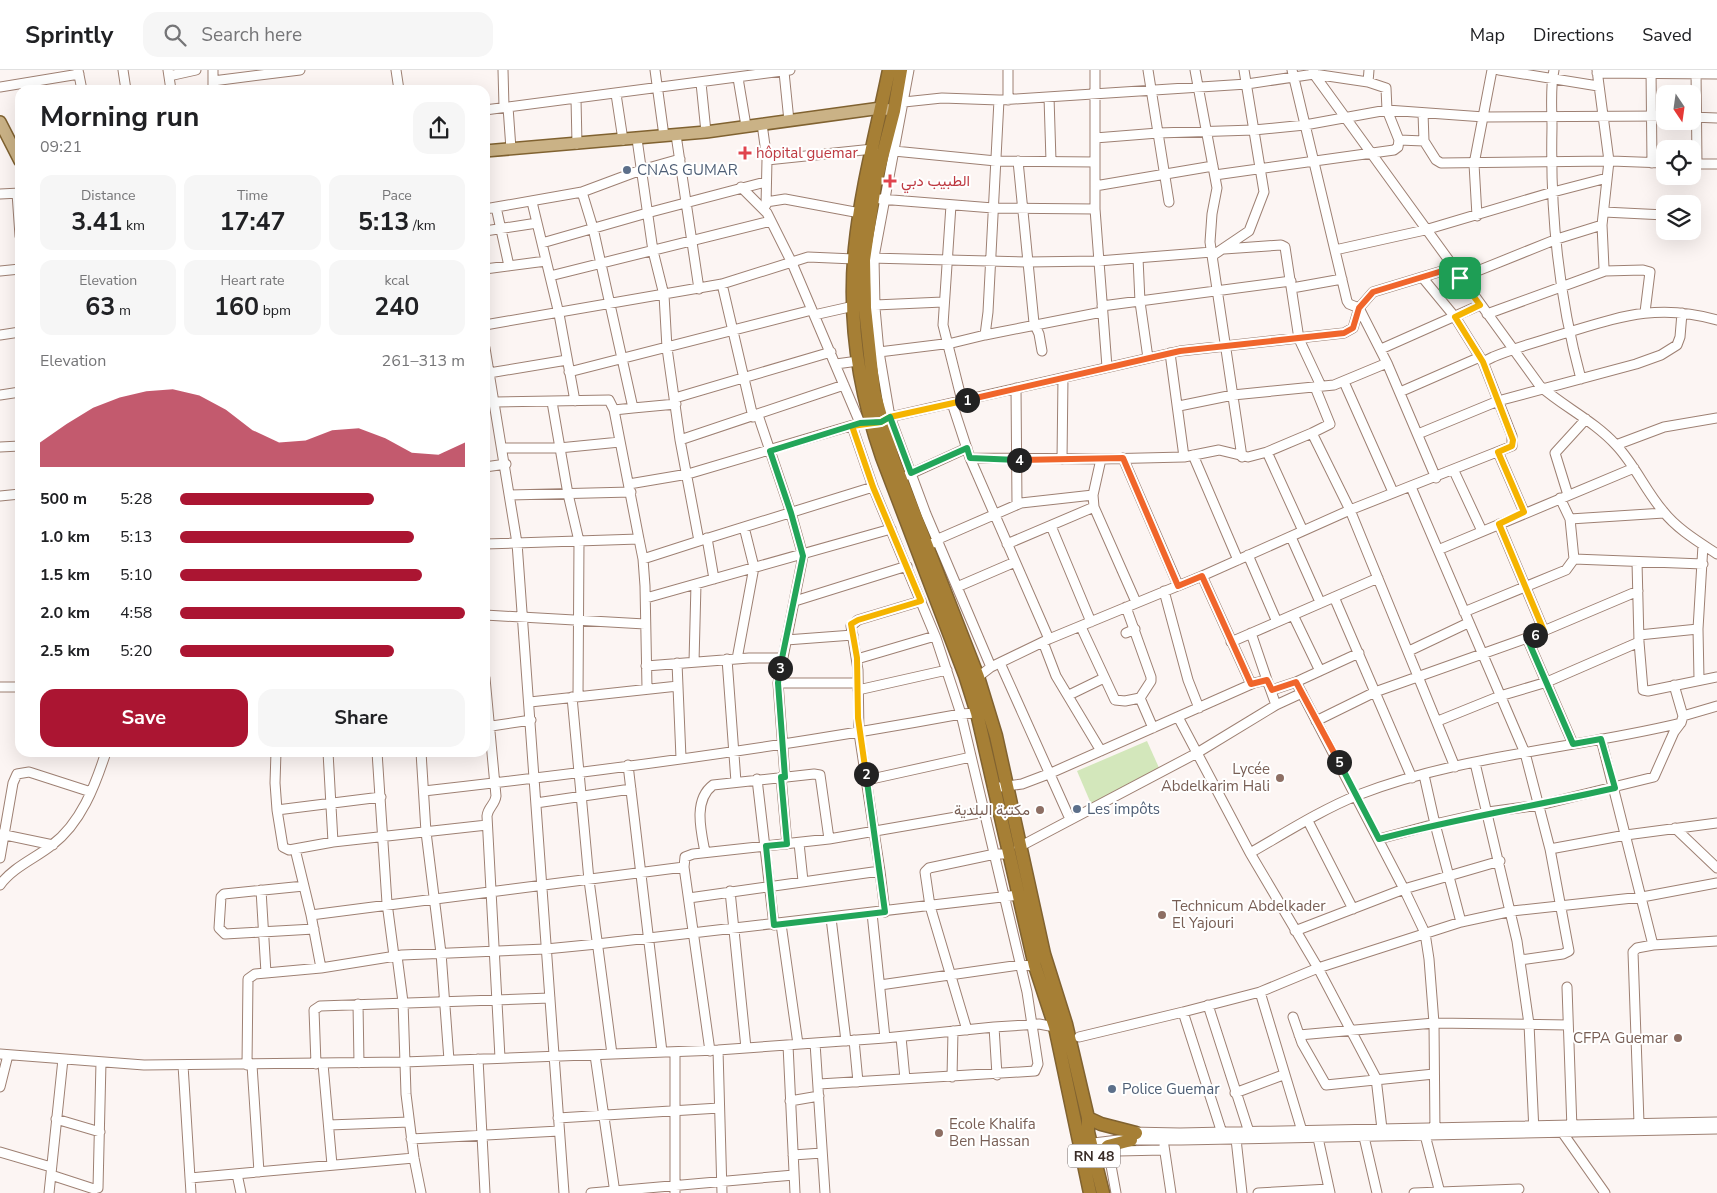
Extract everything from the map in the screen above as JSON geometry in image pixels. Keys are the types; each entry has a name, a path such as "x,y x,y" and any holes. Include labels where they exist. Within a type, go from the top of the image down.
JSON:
{"highway":[{"name":"RN 48","path":"889,70 881,108 884,124 879,199 854,306 858,361 871,422 965,675 977,713 996,801 1014,850 1044,954 1084,1139 1090,1193"},
{"name":"RN 48","path":"901,70 894,111 884,124 872,149 860,213 864,258 871,422 906,477 932,544 961,633 978,677 1010,798 1019,895 1035,966 1060,1026 1088,1118 1084,1139 1095,1160 1103,1193"},
{"path":"1088,1118 1134,1136"},
{"path":"1095,1160 1108,1146 1134,1136"}],"main road":[{"path":"490,151 706,132 856,113 881,108 894,111"},
{"path":"856,113 884,124"},
{"path":"0,122 10,142"}],"street":[{"path":"123,70 125,85"},
{"path":"169,73 196,70"},
{"path":"213,70 213,85"},
{"path":"218,85 300,70"},
{"path":"396,70 398,85"},
{"path":"502,70 511,149"},
{"path":"655,70 664,136"},
{"path":"909,70 894,151 879,199 993,208 1095,209"},
{"path":"984,335 991,260 996,161 1008,70"},
{"path":"1095,70 1095,209 1106,367"},
{"path":"1148,70 1169,202"},
{"path":"1195,70 1217,192 1211,223 1212,254 1227,345 1242,457"},
{"path":"490,324 699,289 722,284 812,256 1027,262 1098,261 1212,254 1224,249 1245,234 1251,227 1264,192 1244,70"},
{"path":"1368,82 1369,70"},
{"path":"1477,216 1474,164 1492,70"},
{"path":"1499,70 1553,74 1598,86"},
{"path":"490,109 787,71 789,121"},
{"path":"1652,71 1652,163"},
{"path":"1605,271 1602,224 1609,162 1597,72 1652,71 1717,74"},
{"path":"0,87 79,72 81,85"},
{"path":"904,102 942,98 1003,100 1247,84 1293,74 1314,72 1368,82 1386,88 1387,110 1399,140 1398,147 1394,150 1370,155 1314,161 1260,170 1214,170 1095,186"},
{"path":"1314,72 1370,155 1543,389 1558,402 1586,419 1616,445 1664,513 1717,554"},
{"path":"1695,85 1696,72"},
{"path":"1293,74 1347,301 1349,304 1359,308 1381,349 1436,478"},
{"path":"1553,74 1551,162 1557,239 1568,332 1581,379"},
{"path":"738,78 746,126"},
{"path":"701,83 706,132"},
{"path":"616,94 623,140"},
{"path":"1049,97 1051,161"},
{"path":"576,99 578,144"},
{"path":"1095,138 1158,133 1254,130 1305,124 1387,110 1484,117 1656,116"},
{"path":"1423,113 1424,141 1438,162 1474,164 1551,162 1656,163"},
{"path":"1701,117 1717,118"},
{"path":"762,124 767,160 765,182 769,217 792,263 844,385 871,422"},
{"path":"676,135 699,289"},
{"path":"636,139 653,251 664,294 667,348 680,440 714,579"},
{"path":"1399,140 1424,141"},
{"path":"767,160 872,149"},
{"path":"894,151 996,161 1095,162"},
{"path":"490,208 582,192 641,170 680,159"},
{"path":"1018,161 1034,323 1039,334 1042,351"},
{"path":"1701,164 1717,164"},
{"path":"1335,250 1425,230 1553,192 1608,178"},
{"path":"542,243 647,212 765,182"},
{"path":"741,187 769,217"},
{"path":"582,192 593,228 632,408"},
{"path":"0,194 15,193"},
{"path":"766,202 785,199 860,213"},
{"path":"532,202 550,276 575,401"},
{"path":"951,205 943,325 962,401"},
{"path":"496,207 510,266"},
{"path":"1604,212 1656,215"},
{"path":"550,276 691,241 769,217"},
{"path":"490,229 537,223"},
{"path":"1460,278 1557,239 1602,224"},
{"path":"970,458 1018,460 1101,459 1189,456 1219,450 1242,457 1267,452 1328,426 1330,420 1299,339 1284,246 1224,249"},
{"path":"818,1084 997,1075 1036,1069 1038,1062 1033,1025 1020,965 961,714 935,636 873,487 871,422 879,352 875,305 864,258"},
{"path":"1138,258 1140,302 1148,358"},
{"path":"490,268 546,261"},
{"path":"510,495 568,494 630,488 688,474 871,422 1170,352 1299,339 1349,331 1355,325 1359,308 1373,292 1452,268"},
{"path":"0,271 15,270"},
{"path":"1487,314 1605,271 1643,270 1650,272 1644,312"},
{"path":"978,677 991,667 1136,602 1202,576 1393,492 1436,478 1512,446 1513,443 1482,359 1455,317 1422,277"},
{"path":"879,352 948,344 1034,323 1140,302 1342,279"},
{"path":"722,284 744,380 791,513 802,553 795,601 778,683 784,745 783,777 787,844"},
{"path":"875,305 944,302"},
{"path":"1381,349 1480,305"},
{"path":"569,372 732,330 813,312 854,306"},
{"path":"1400,392 1482,359 1568,332 1644,312 1682,313 1717,320"},
{"path":"1418,434 1498,402 1636,364 1672,350 1680,337 1682,313"},
{"path":"0,335 15,333"},
{"path":"614,410 675,401 831,352"},
{"path":"1170,352 1189,456 1238,560"},
{"path":"490,374 567,360"},
{"path":"836,364 858,361"},
{"path":"1179,406 1233,395 1318,387 1344,382 1387,363"},
{"path":"1062,459 1063,378"},
{"path":"490,379 518,542 564,1193"},
{"path":"1344,382 1393,492"},
{"path":"680,440 844,385"},
{"path":"1016,388 1017,504"},
{"path":"0,395 15,393"},
{"path":"495,402 609,400 614,410 643,559 646,598 647,688"},
{"path":"552,402 559,448 579,541 575,696 578,772 589,880 612,1054"},
{"path":"952,403 970,458 1015,562 1046,641 1056,676 1101,751"},
{"path":"1616,445 1664,427 1717,418"},
{"path":"1464,612 1566,570 1574,559 1570,519 1555,453 1586,419"},
{"path":"1312,433 1350,510 1438,721 1455,768"},
{"path":"503,448 559,448 620,442"},
{"path":"0,447 15,446"},
{"path":"906,477 967,448"},
{"path":"1267,452 1303,531"},
{"path":"1498,452 1524,512"},
{"path":"1123,458 1178,586"},
{"path":"1101,459 1093,495 1094,507 1136,602"},
{"path":"490,466 506,464"},
{"path":"1438,550 1524,512 1634,468"},
{"path":"1454,471 1482,531"},
{"path":"643,559 873,487"},
{"path":"1411,487 1525,753 1540,805 1562,906 1569,951 1563,954 1520,960"},
{"path":"0,496 15,494"},
{"path":"991,667 957,587 932,544 1017,504 1051,498 1093,495"},
{"path":"1007,544 1094,507"},
{"path":"1570,519 1664,513"},
{"path":"1499,524 1544,631"},
{"path":"1051,526 1091,622"},
{"path":"737,659 754,567 744,527"},
{"path":"646,598 891,529"},
{"path":"1292,536 1320,602"},
{"path":"490,544 639,539"},
{"path":"1699,679 1698,629 1704,545"},
{"path":"1248,555 1276,622"},
{"path":"1574,559 1703,564"},
{"path":"957,587 1015,562"},
{"path":"1637,562 1639,639 1643,690 1648,691 1699,679 1717,677"},
{"path":"795,601 907,566"},
{"path":"1202,576 1230,642 1251,684"},
{"path":"1230,642 1378,578"},
{"path":"694,662 696,584"},
{"path":"1164,591 1188,680 1199,708"},
{"path":"1316,721 1375,692 1527,638 1638,591"},
{"path":"1334,597 1412,778"},
{"path":"885,912 859,733 857,659 851,626 855,622 921,601"},
{"path":"1080,627 1115,700 1125,701 1140,698 1151,681 1126,607"},
{"path":"490,615 645,624"},
{"path":"1292,615 1320,671"},
{"path":"1409,652 1468,623"},
{"path":"961,633 972,624"},
{"path":"1126,633 1135,629"},
{"path":"1438,721 1500,696 1547,682 1639,639 1698,629"},
{"path":"1250,633 1276,705"},
{"path":"786,640 852,635"},
{"path":"857,659 935,636"},
{"path":"1527,638 1573,744"},
{"path":"1272,690 1296,682 1359,653"},
{"path":"646,666 727,659 782,658"},
{"path":"727,659 736,782"},
{"path":"677,663 681,758"},
{"path":"1000,663 1070,819"},
{"path":"778,683 858,687 947,670"},
{"path":"1069,695 1104,678"},
{"path":"993,788 1022,784 1051,773 1251,684 1267,680"},
{"path":"1296,682 1357,796 1425,933 1434,1023 1435,1132"},
{"path":"1379,839 1488,812 1540,805 1615,788 1656,776 1674,732 1681,720 1674,685"},
{"path":"530,702 678,686"},
{"path":"0,687 15,687"},
{"path":"967,1030 930,906 924,875 926,870 1014,850 1197,753 1276,705 1302,693"},
{"path":"1140,698 1153,728"},
{"path":"1250,852 1357,796 1412,778 1475,763 1601,739 1681,720 1717,706"},
{"path":"424,791 535,779 784,745 961,714 977,713"},
{"path":"1178,717 1250,852 1318,968 1376,1078 1382,1129"},
{"path":"490,726 531,720"},
{"path":"1601,739 1615,788 1653,945"},
{"path":"490,747 496,798 488,810 487,825 500,1058"},
{"path":"1,882 53,845 74,823 91,792 104,757"},
{"path":"276,757 274,783 277,810 283,847 287,850 333,842 487,825"},
{"path":"329,757 333,842"},
{"path":"377,757 385,837 387,904 403,1002 404,1062 418,1192"},
{"path":"421,757 426,832 442,953 448,1060"},
{"path":"867,780 971,757"},
{"path":"1475,763 1512,911 1520,960 1529,1024 1534,1130"},
{"path":"628,765 662,1052"},
{"path":"0,858 13,783 15,776 20,772 28,772 91,792"},
{"path":"705,852 700,817 703,797 712,785 783,777 820,775 829,839"},
{"path":"1424,775 1461,922"},
{"path":"757,780 770,885 798,1044"},
{"path":"996,801 1010,798 1022,784"},
{"path":"536,803 631,789"},
{"path":"277,810 381,797"},
{"path":"722,1193 719,1108 714,1051 684,867 686,856 705,852 829,839 985,812"},
{"path":"1308,821 1353,909"},
{"path":"1550,849 1626,835 1717,823"},
{"path":"1675,828 1717,868"},
{"path":"3,835 53,845"},
{"path":"798,843 803,881"},
{"path":"295,849 312,915 321,968"},
{"path":"1295,931 1404,888 1500,862"},
{"path":"312,915 435,897 640,874 684,867"},
{"path":"690,898 770,885 880,871"},
{"path":"1078,1037 1260,992 1318,968 1461,922 1512,911 1642,897 1717,883"},
{"path":"304,886 222,895 219,928 225,934 314,928"},
{"path":"261,890 266,972"},
{"path":"730,891 746,1048"},
{"path":"259,1172 249,1065 248,979 253,974 321,968 396,956 546,949 597,944 885,912 1004,895 1019,895"},
{"path":"872,913 885,1038"},
{"path":"831,918 858,1082"},
{"path":"1639,1123 1633,952 1637,948 1653,945 1717,941"},
{"path":"880,985 1020,965 1035,966"},
{"path":"1567,987 1572,1128"},
{"path":"1260,992 1283,1076 1302,1131"},
{"path":"332,1165 315,1008 324,1005 550,998"},
{"path":"358,1004 359,1063"},
{"path":"1208,1005 1249,1132"},
{"path":"1183,1012 1222,1132"},
{"path":"1293,1017 1321,1080 1326,1085 1376,1078 1434,1074"},
{"path":"1300,1035 1350,1029 1434,1023 1568,1025"},
{"path":"0,1088 4,1054 101,1062 183,1065 404,1062 714,1051 901,1037 994,1027 1060,1026"},
{"path":"994,1027 997,1075"},
{"path":"952,1077 953,1031"},
{"path":"901,1037 905,1079"},
{"path":"815,1043 825,1193"},
{"path":"788,1045 795,1193"},
{"path":"675,1052 675,1189"},
{"path":"595,1054 615,1192"},
{"path":"49,1193 63,1059"},
{"path":"478,1059 485,1193"},
{"path":"0,1152 94,1189 98,1188 101,1062"},
{"path":"183,1065 191,1193"},
{"path":"1235,1093 1283,1076"},
{"path":"790,1101 819,1096"},
{"path":"558,1118 719,1108"},
{"path":"56,1119 100,1132"},
{"path":"329,1125 409,1122"},
{"path":"1084,1139 1222,1132 1382,1129 1435,1132 1534,1130 1639,1123 1717,1122"},
{"path":"1534,1130 1562,1132 1572,1128 1717,1129"},
{"path":"411,1139 559,1130"},
{"path":"1134,1136 1162,1140 1318,1138 1425,1135 1435,1132"},
{"path":"1562,1132 1605,1193"},
{"path":"1425,1135 1439,1192"},
{"path":"1364,1137 1377,1193"},
{"path":"1258,1193 1329,1191 1318,1138"},
{"path":"1236,1139 1242,1193"},
{"path":"1162,1140 1171,1193"},
{"path":"1116,1193 1110,1160 1111,1154 1118,1151 1164,1150"},
{"path":"793,1155 822,1153"},
{"path":"190,1178 414,1158"},
{"path":"237,1174 241,1193"},
{"path":"591,1193 675,1189 721,1182 794,1175"},
{"path":"1414,1193 1519,1189"}],"green space":[{"path":"1147,741 1160,770 1092,806 1077,771"}],"place":[{"name":"hôpital guemar","path":"745,153"},
{"name":"CNAS GUMAR","path":"627,170"},
{"name":"الطبيب دبي","path":"890,181"},
{"name":"Lycée Abdelkarim Hali","path":"1280,778"},
{"name":"Les impôts","path":"1077,809"},
{"name":"مكتبة البلدية","path":"1040,810"},
{"name":"Technicum Abdelkader El Yajouri","path":"1162,915"},
{"name":"CFPA Guemar","path":"1678,1038"},
{"name":"Police Guemar","path":"1112,1089"},
{"name":"Ecole Khalifa Ben Hassan","path":"939,1133"}],"route":[{"path":"1460,278 1452,268 1373,292 1359,308 1353,328 1344,333 1170,352 890,417 881,422 860,423 852,426 873,487 921,601 858,620 852,623 851,626 858,670 857,703 859,733 885,912 774,925 766,846 787,844 781,777 785,777 784,745 778,683 803,556 770,451 860,423 870,424 881,422 890,417 911,473 967,448 970,458 1018,460 1123,458 1178,586 1202,576 1230,642 1251,684 1267,680 1272,690 1296,682 1379,839 1488,812 1540,805 1615,788 1601,739 1573,744 1527,638 1544,631 1499,524 1524,512 1498,452 1512,446 1513,440 1483,362 1455,317 1480,305 1460,278"}]}
